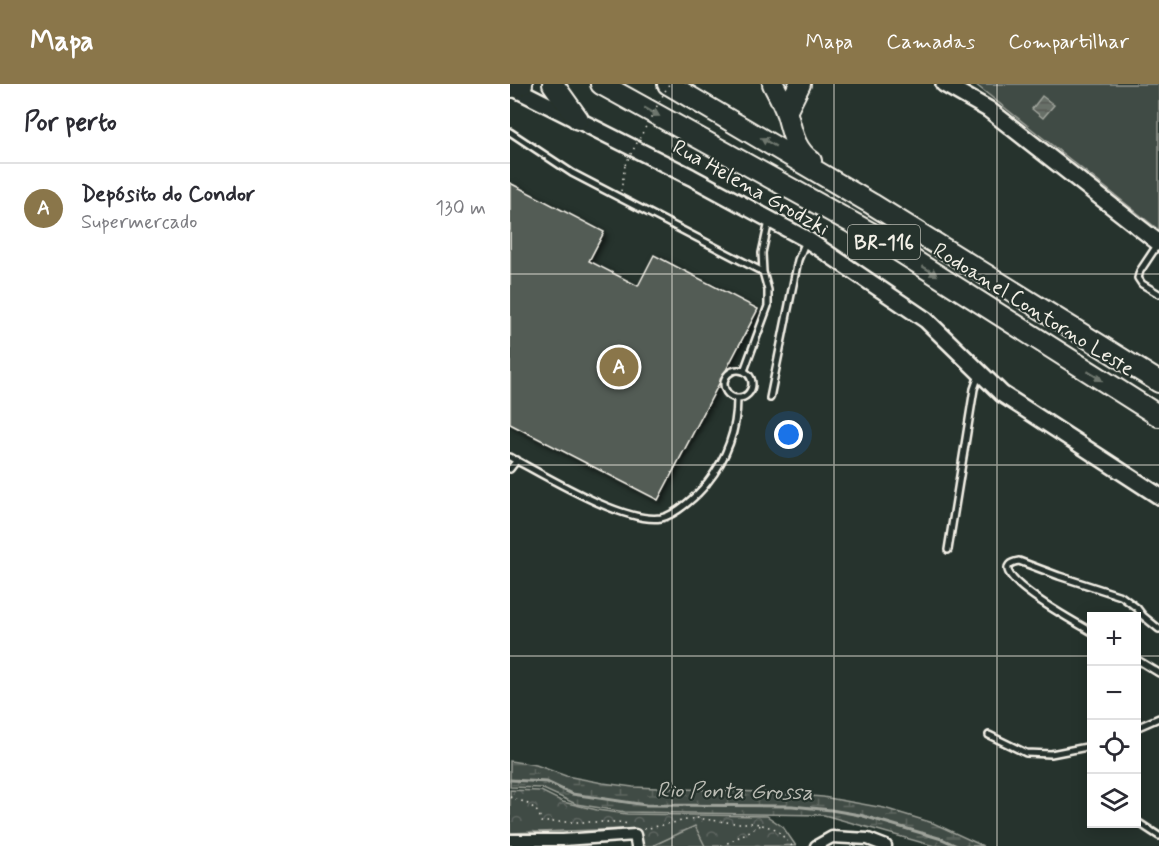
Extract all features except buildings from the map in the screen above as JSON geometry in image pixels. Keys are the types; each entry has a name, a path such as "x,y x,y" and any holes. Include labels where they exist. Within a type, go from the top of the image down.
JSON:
{"highway":[{"path":"552,84 578,119"},
{"name":"Rodoanel Contorno Leste","path":"601,84 869,232 1159,416"},
{"name":"Rodoanel Contorno Leste","path":"669,84 872,204 1159,382"},
{"path":"773,84 786,112 790,132 800,151 807,159 872,204"},
{"path":"786,112 800,84"}],"main road":[{"path":"944,84 970,97 996,116 1159,243"},
{"name":"Rua Helena Grodzki","path":"515,86 806,239 926,320 1002,394 1022,409 1159,496"}],"street":[{"path":"510,840 564,843 636,834"},
{"path":"816,846 832,837 868,839 886,846"}],"lane":[{"path":"510,132 572,173 763,272"},
{"path":"744,371 768,306 762,253 770,219"},
{"path":"770,398 798,260 806,239"},
{"path":"1159,243 1140,271 1138,278 1142,284 1159,294"},
{"path":"740,370 751,377 753,386 745,397 736,399 728,395 723,383 731,372 740,370"},
{"path":"948,550 974,389 980,373"},
{"path":"510,457 581,494 639,518 663,518 698,494 711,478 730,446 736,424 736,399"},
{"path":"510,469 516,460"},
{"path":"1087,629 1028,593 1011,579 1009,566 1019,561 1121,596 1140,612"},
{"path":"1141,613 1159,629"},
{"path":"1141,662 1159,673"},
{"path":"1141,726 1159,718"},
{"path":"989,735 1026,753 1051,754 1087,747"},
{"path":"1141,824 1159,836"}],"path":[{"path":"619,199 625,165 669,84"},
{"path":"510,797 536,810 541,816 541,822 618,822 636,834 696,818 761,824 776,829 792,846"},
{"path":"722,846 761,824"}],"green space":[{"path":"975,84 1159,84 1159,230"},
{"path":"510,761 536,765 566,776 633,787 823,797 884,808 933,823 983,846 934,846 824,815 625,812 576,804 541,788 510,787"},
{"path":"510,790 541,791 563,802 627,814 767,816 783,827 796,846 644,846 638,832 624,829 510,833"},
{"path":"695,826 705,846 652,846"}],"shaded area":[{"path":"1042,96 1054,105 1043,118 1032,109"}],"waterway":[{"name":"Rio Ponta Grossa","path":"510,780 547,782 572,794 646,805 792,806 831,810 860,815 942,839 957,846"}],"place":[{"name":"Depósito do Condor","path":"619,367"}]}
